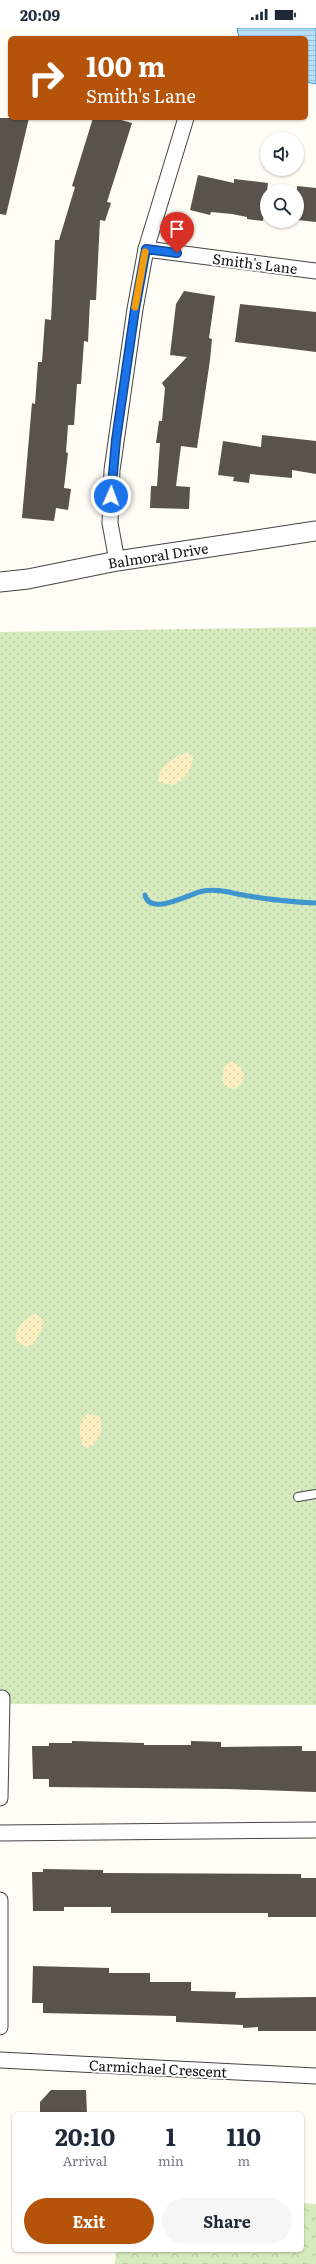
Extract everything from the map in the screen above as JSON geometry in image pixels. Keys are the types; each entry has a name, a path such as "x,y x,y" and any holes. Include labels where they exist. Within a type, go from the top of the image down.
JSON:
{"street":[{"path":"117,561 110,523 112,470 135,309 146,249 185,120"},
{"name":"Smith's Lane","path":"146,249 316,271"},
{"name":"Balmoral Drive","path":"0,582 28,579 117,561 316,531"},
{"path":"0,1798 2,1698"},
{"path":"0,1833 316,1830"},
{"path":"0,1900 0,2027"},
{"name":"Carmichael Crescent","path":"0,2060 316,2076"}],"lane":[{"path":"298,1497 316,1494"}],"green space":[{"path":"316,627 316,1705 0,1704 0,632"},
{"path":"304,2203 316,2204 316,2264 115,2264 116,2252 304,2252"}],"sand":[{"path":"188,752 193,757 191,767 184,778 173,785 158,782 160,772 168,763 178,756"},
{"path":"232,1061 241,1067 244,1075 242,1084 235,1089 226,1087 222,1080 224,1066"},
{"path":"36,1314 42,1319 43,1328 33,1345 26,1347 17,1341 16,1333 24,1321"},
{"path":"88,1414 99,1416 101,1420 101,1430 95,1443 87,1448 83,1446 80,1428 82,1420"}],"water":[{"path":"237,28 316,28 316,84 308,82 308,36 239,36"}],"building":[{"path":"0,118 8,118 8,120 29,120 6,215 0,214"},
{"path":"92,120 121,120 132,123 107,202 111,203 105,221 100,220 96,300 90,300 88,342 84,341 81,384 77,384 74,425 68,425 66,452 68,453 64,488 71,489 68,510 56,508 54,521 22,518 32,403 35,404 38,362 42,362 45,319 51,320 55,240 59,240 75,187 72,186"},
{"path":"198,175 234,183 234,179 268,183 260,184 260,221 247,219 247,217 232,214 211,212 210,215 190,210"},
{"path":"304,187 316,188 316,222 304,221"},
{"path":"184,291 215,296 209,338 212,339 210,360 197,448 181,446 176,486 190,487 189,509 150,508 151,486 157,486 160,443 156,443 159,421 162,421 165,388 162,383 187,357 170,355 176,304"},
{"path":"240,304 316,312 316,352 235,342"},
{"path":"262,435 316,441 316,474 292,470 292,478 250,474 249,483 233,481 234,477 218,475 223,441 261,447"},
{"path":"72,1741 144,1743 144,1745 191,1745 191,1741 221,1742 221,1747 302,1746 302,1751 316,1751 316,1792 229,1789 49,1787 49,1779 33,1779 32,1746 49,1746 49,1743 72,1743"},
{"path":"43,1869 103,1870 103,1873 301,1874 301,1878 316,1878 316,1917 268,1917 268,1913 111,1913 111,1907 64,1907 64,1911 33,1911 32,1872 43,1872"},
{"path":"33,1966 109,1968 109,1973 150,1973 150,1982 191,1982 191,1991 236,1992 235,1998 316,1997 316,2031 258,2031 258,2027 243,2028 243,2025 176,2022 176,2016 43,2013 43,2003 32,2003"},
{"path":"51,2090 86,2090 87,2112 40,2112 40,2102"}],"waterway":[{"path":"145,895 148,901 154,904 171,902 209,890 274,900 316,903"}],"slow traffic":[{"path":"135,307 145,252"}],"route":[{"path":"111,496 112,470 116,440 135,309 146,249 177,253"}]}
